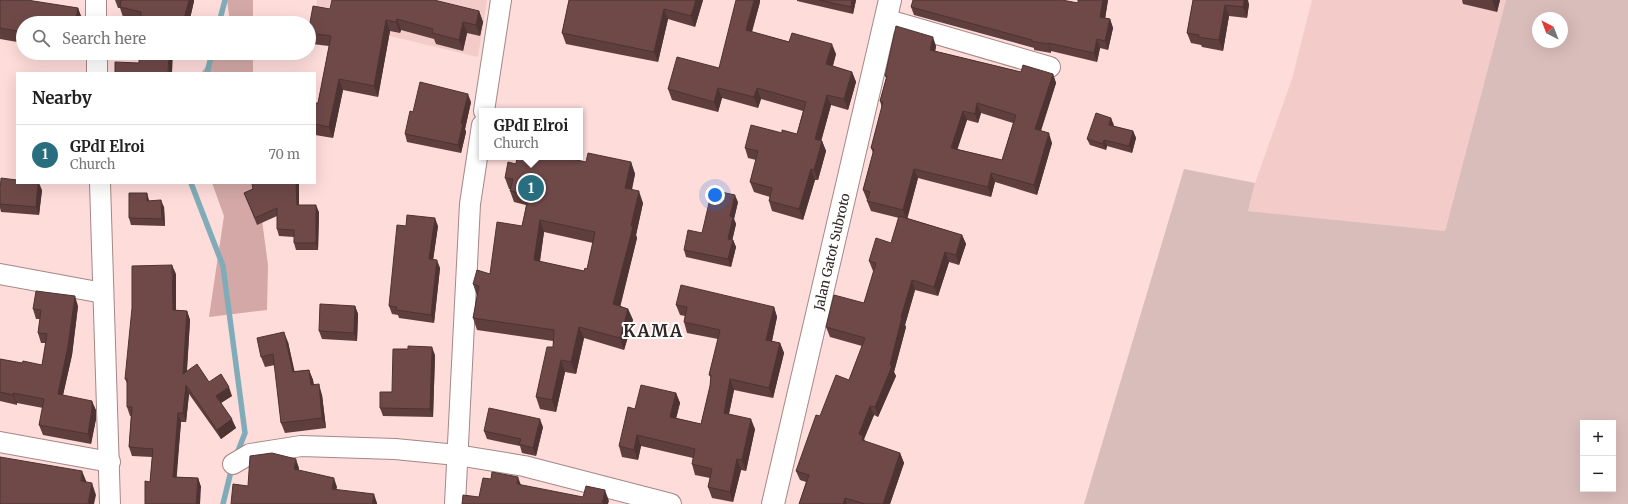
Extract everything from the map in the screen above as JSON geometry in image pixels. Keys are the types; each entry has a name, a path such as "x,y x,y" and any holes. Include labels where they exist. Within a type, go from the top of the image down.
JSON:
{"street":[{"path":"96,0 96,16"},
{"path":"484,108 501,0"},
{"path":"887,9 1050,67"},
{"name":"Jalan Gatot Subroto","path":"773,504 887,9"},
{"path":"97,60 97,72"},
{"path":"455,504 470,204 479,145"},
{"path":"100,184 110,462 110,504"},
{"path":"0,274 103,293"},
{"path":"0,442 110,462"},
{"path":"233,464 250,454 300,446 395,449 457,455 524,466 672,504"}],"shaded area":[{"path":"227,0 253,0 253,16 229,16"},
{"path":"317,0 487,0 478,57 316,18 316,16 314,16"},
{"path":"1312,0 1506,0 1445,231 1248,211 1255,183 1292,79"},
{"path":"1506,0 1628,0 1628,504 1084,504 1184,169 1255,183 1248,211 1445,231"},
{"path":"211,60 253,60 253,72 202,72"},
{"path":"212,184 257,184 268,265 267,310 209,317 224,216"}],"building":[{"path":"0,0 27,0 78,8 76,16 16,16 16,31 0,28"},
{"path":"121,0 189,0 185,16 141,16 141,12 120,7"},
{"path":"332,0 434,0 479,11 476,25 463,22 459,40 432,33 433,29 397,19 396,22 386,20 374,86 339,79 329,127 316,124 316,103 318,103 331,36 316,34 316,16 311,16 313,6 330,9"},
{"path":"569,0 696,0 691,16 664,9 654,52 562,33"},
{"path":"736,0 754,0 746,30 789,42 792,33 832,44 826,64 852,72 844,99 827,95 815,139 822,141 814,170 811,169 799,209 769,201 772,188 750,182 758,151 745,148 751,125 782,133 782,130 797,134 806,102 757,88 754,97 718,88 714,102 668,89 677,57 719,68"},
{"path":"819,0 852,0 851,7"},
{"path":"913,0 1062,0 1078,3 1078,0 1103,0 1100,17 1110,19 1105,41 1097,39 1094,53 1048,43 1031,41 1032,40 911,7"},
{"path":"1193,0 1244,0 1243,7 1225,5 1219,40 1198,37 1199,35 1187,33"},
{"path":"896,26 933,37 930,50 1021,72 1023,65 1053,74 1035,129 1049,133 1034,185 991,173 988,187 914,169 903,210 867,201 870,192 863,190 874,149 871,148 883,102 880,101 887,76 885,76","holes":["977,103 1016,115 1002,160 951,148 963,111 975,114"]},
{"path":"139,60 169,60 168,72 115,72 115,62 139,63"},
{"path":"420,82 468,94 461,123 463,124 458,145 405,134 410,111 413,112"},
{"path":"1096,113 1111,118 1109,125 1133,131 1129,146 1104,140 1103,144 1087,139"},
{"path":"588,153 631,162 625,188 639,191 631,226 633,227 613,304 628,309 620,338 579,327 571,362 561,360 552,400 536,397 547,347 553,347 554,330 473,318 479,286 473,284 477,270 490,274 497,222 522,226 529,195 510,191 513,179 505,178 508,162 516,164 517,160 576,160 586,162","holes":["540,220 595,232 587,269 585,268 584,271 534,260"]},
{"path":"1,178 16,180 16,184 38,184 36,207 0,204"},
{"path":"252,184 296,184 297,205 316,205 316,243 294,243 294,230 277,229 277,208 255,218 244,193 253,189"},
{"path":"712,190 735,195 730,216 733,217 728,239 733,240 728,259 684,250 688,230 702,233"},
{"path":"129,193 147,193 147,201 161,200 162,219 129,218"},
{"path":"407,215 435,218 429,259 437,260 431,315 396,310 397,307 389,306 397,225 406,226"},
{"path":"899,216 962,235 956,255 945,252 934,287 912,280 901,317 890,365 892,366 875,407 870,406 859,434 863,436 862,440 900,453 883,504 865,504 845,498 843,504 799,504 809,475 796,471 816,415 820,416 836,375 849,380 865,338 826,327 834,295 864,303 876,263 869,261 876,238 891,243"},
{"path":"172,265 173,310 187,311 183,374 197,364 209,382 221,374 229,387 216,396 232,419 217,430 186,385 183,413 178,413 173,477 198,478 196,504 145,504 145,481 150,482 153,449 129,447 132,407 127,407 127,379 125,379 132,308 132,266"},
{"path":"681,285 774,307 766,340 780,343 769,388 730,379 724,413 751,419 742,460 737,459 730,492 708,487 712,469 692,464 695,449 637,435 634,450 619,446 628,407 635,409 641,385 676,393 670,417 701,424 710,386 711,375 709,375 720,330 684,322 687,307 676,305"},
{"path":"36,291 75,296 68,346 58,394 92,401 88,434 39,425 44,399 0,392 0,359 22,363 23,361 42,365 47,334 38,333 41,310 33,309"},
{"path":"320,304 355,306 354,333 319,331"},
{"path":"284,332 293,372 309,370 311,385 319,384 322,418 281,423 273,354 261,357 257,338"},
{"path":"408,346 432,347 430,409 380,408 380,392 392,392 393,349 408,349"},
{"path":"489,408 540,419 533,448 519,444 521,439 484,431"},
{"path":"272,453 296,459 294,469 334,478 332,489 374,494 372,504 231,504 233,484 248,486 250,456"},
{"path":"0,457 82,471 81,481 92,483 88,504 0,504"},
{"path":"492,472 518,477 517,484 583,497 586,486 605,490 602,504 462,504 463,495 479,497 483,478 491,479"}],"waterway":[{"path":"221,16 225,0"},
{"path":"207,72 210,60"},
{"path":"191,184 223,266 245,433 236,456"},
{"path":"223,504 232,467"}],"place":[{"name":"GPdI Elroi","path":"531,188"}],"district":[{"name":"KAMA","path":"653,331"}]}
